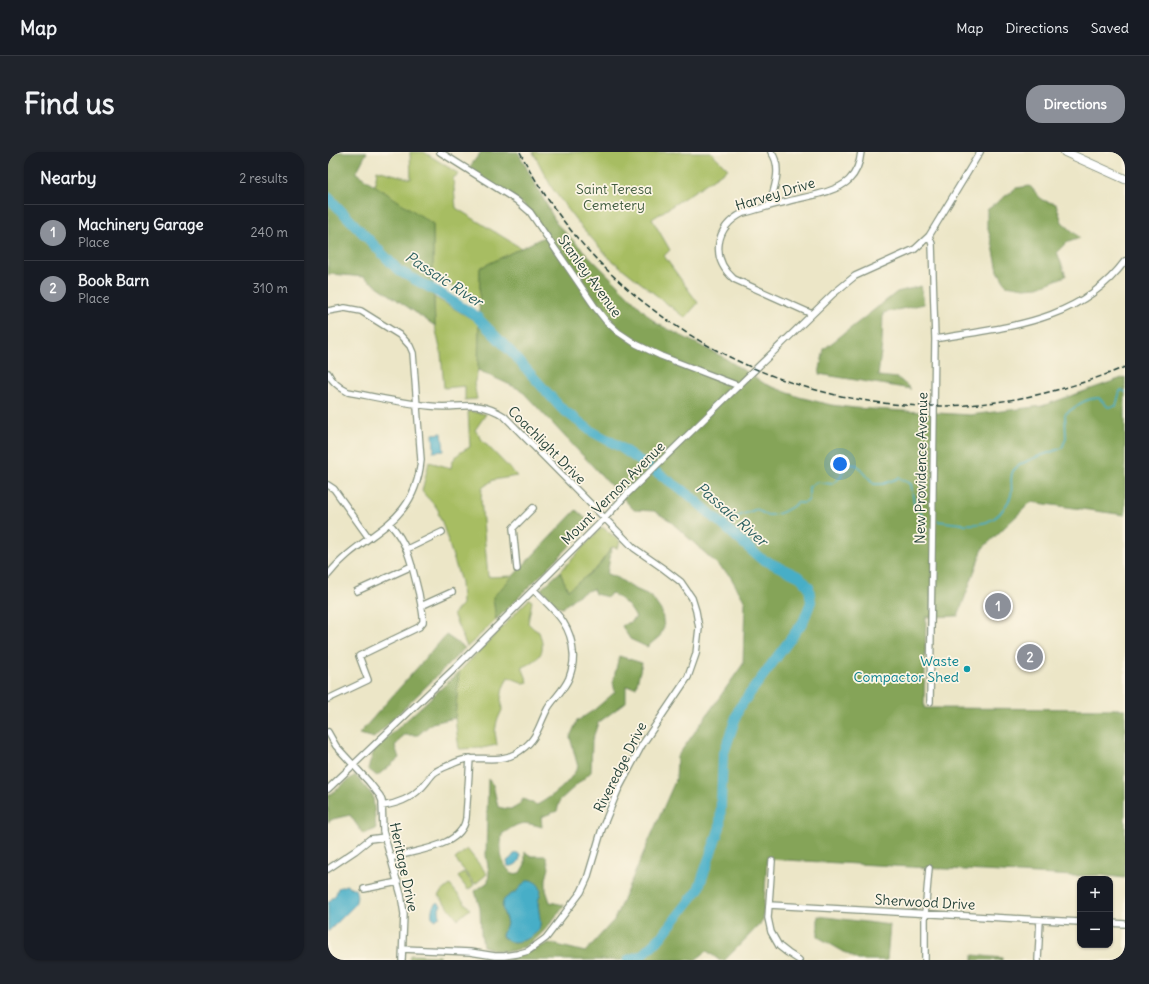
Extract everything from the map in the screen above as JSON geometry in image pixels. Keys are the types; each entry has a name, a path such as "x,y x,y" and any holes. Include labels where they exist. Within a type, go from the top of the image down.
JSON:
{"main road":[{"path":"1065,152 1125,179"}],"street":[{"name":"Stanley Avenue","path":"440,152 516,200 530,212 595,307 606,321 618,332 636,344 661,356 739,386"},
{"path":"769,206 775,187 777,167 771,152"},
{"name":"Harvey Drive","path":"812,314 734,279 727,272 719,254 722,234 727,224 743,213 829,190 844,184 849,181 854,173 861,152"},
{"name":"Mount Vernon Avenue","path":"328,789 458,665 534,590 626,495 833,294 855,276 915,249 929,236 980,152"},
{"name":"New Providence Avenue","path":"929,236 932,244 935,339 930,702"},
{"path":"935,339 1027,323 1063,311 1096,291 1110,279 1125,261"},
{"path":"328,311 345,308 357,309 408,342 413,353 421,460 419,476 410,499 400,514 390,524 369,538 343,559 328,575"},
{"name":"Coachlight Drive","path":"328,373 339,387 348,392 434,407 475,405 498,413 507,419 604,519"},
{"path":"328,484 334,489 369,538"},
{"path":"517,569 513,528 533,508"},
{"name":"Riveredge Drive","path":"403,949 470,952 504,956 528,951 546,938 581,892 587,879 602,829 618,790 642,745 657,721 683,686 692,669 698,646 699,628 692,598 681,582 634,548 604,519"},
{"path":"328,699 368,680 359,656 419,627 424,622 407,549 402,539 390,524"},
{"path":"407,549 442,532"},
{"path":"358,591 412,566"},
{"path":"382,806 406,799 420,789 434,773 455,762 470,758 504,758 516,754 537,734 551,703 568,680 572,670 574,655 572,638 569,629 560,617 534,590"},
{"path":"421,606 452,592"},
{"name":"Heritage Drive","path":"328,732 336,746 380,796 385,837 398,882 404,914 402,960"},
{"path":"391,858 441,844 452,840 460,833 466,818 470,758"},
{"path":"328,869 356,851 370,839 385,837"},
{"path":"772,861 768,918 774,939 788,953 799,960"},
{"path":"925,960 925,914 929,868"},
{"path":"364,889 398,882"},
{"name":"Sherwood Drive","path":"769,905 1077,922"},
{"path":"1038,960 1040,920"},
{"path":"1113,923 1125,924"}],"green space":[{"path":"328,152 367,152 356,173 433,224 435,326 364,277 332,274 328,275"},
{"path":"410,152 424,152 459,174 453,178 456,208 521,248 480,268 480,304 433,274 433,224 375,186 377,170 411,179"},
{"path":"481,152 518,152 557,224 656,323 723,357 765,384 799,397 831,405 855,408 970,415 1042,406 1125,377 1125,515 1031,502 983,548 958,616 926,617 924,708 1125,709 1125,878 1099,875 1073,876 767,859 763,921 725,960 719,960 707,951 695,960 507,960 549,943 585,952 614,920 676,779 677,757 743,664 745,602 730,576 669,520 654,511 634,510 521,390 478,370 480,268 548,235 523,204 468,169"},
{"name":"Saint Teresa Cemetery","path":"533,152 711,152 728,169 652,219 670,250 664,256 698,303 685,318 608,257 579,224 552,188"},
{"path":"1030,186 1042,200 1056,204 1062,222 1080,238 1066,243 1057,252 1066,276 1038,287 1024,288 1006,285 998,271 987,226 987,210 1016,188"},
{"path":"921,286 924,304 883,313 882,344 878,376 898,378 911,389 819,374 824,349 897,292"},
{"path":"434,297 479,323 478,370 474,384 477,399 465,400 465,386 444,388 441,353 435,326"},
{"path":"468,411 486,414 475,430 483,441 517,476 493,480 482,488 481,499 488,577 514,576 493,597 496,620 467,647 453,614 462,604 461,582 438,513 439,512 422,491 429,462 451,468 457,455 470,447"},
{"path":"576,510 592,524 496,620 493,597"},
{"path":"602,527 620,541 618,548 612,547 597,568 568,591 560,572"},
{"path":"612,547 607,574 618,578 633,588 651,596 662,612 664,627 660,636 647,647 630,639 622,626 632,622 632,620 636,618 626,604 611,593 608,597 595,594 593,589 577,596 563,608 558,607 541,589 560,572 568,590 597,568"},
{"path":"529,599 532,601 528,623 539,632 542,649 541,654 534,661 522,667 528,682 524,683 508,677 503,688 501,699 502,710 497,721 495,732 497,745 482,748 459,749 455,718 459,672"},
{"path":"446,635 465,648 374,738 359,734"},
{"path":"619,656 642,663 636,687 626,686 626,702 598,723 592,741 591,772 560,800 557,811 541,817 542,827 525,823 517,825 502,834 501,856 505,865 512,874 520,873 525,864 525,852 531,856 546,856 549,868 546,879 546,890 550,902 564,905 538,937 522,948 512,951 502,951 483,946 480,908 475,891 488,882 489,872 486,855 488,779 493,785 498,807 512,809 518,806 523,799 537,805 550,797 570,779 578,767 570,737 577,721 594,710 615,692 613,682","holes":["531,880 539,886 541,891 538,901 539,929 533,935 514,942 502,937 507,924 504,914 506,898 518,890 527,881"]},
{"path":"459,672 455,718 432,723 418,735 404,735 395,746 399,758 377,776 368,769 374,750"},
{"path":"355,775 373,796 376,829 363,834 350,815 333,819 328,822 328,796"},
{"path":"467,849 487,874 475,884 455,859"},
{"path":"464,872 474,885 468,890 458,877"},
{"path":"450,885 470,909 458,919 438,895"},
{"path":"818,916 890,925 887,960 858,960 818,937"},
{"path":"410,955 439,956 439,960 409,960"},
{"path":"973,955 1002,958 1002,960 973,960"}],"water":[{"path":"442,433 444,451 433,452 433,434"},
{"path":"518,853 520,858 518,863 508,866 507,861 514,854"},
{"path":"531,880 538,884 540,890 538,903 540,920 539,929 527,939 515,942 510,941 505,939 502,935 507,924 502,906 504,900 517,891 525,882"},
{"path":"346,885 355,889 357,896 356,902 354,906 328,932 328,903 336,894 338,888"},
{"path":"438,902 441,905 439,909 440,916 436,920 432,917 432,911 434,904"}],"waterway":[{"name":"Passaic River","path":"328,197 399,271 438,292 476,316 512,353 561,408 591,431 617,445 688,494 760,558 800,577 809,587 811,602 803,622 739,708 723,756 720,827 698,890 661,937 642,955 628,960"},
{"path":"937,521 974,524 982,523 998,516 1011,497 1011,477 1013,471 1022,463 1062,448 1066,438 1065,414 1081,403 1094,398 1099,398 1108,407 1116,406 1120,391 1122,390 1125,392"},
{"path":"720,523 757,509 765,514 772,515 784,512 797,503 805,503 809,500 809,487 817,482 832,484 841,477 844,469 849,464 857,465 874,484 883,484 899,478 911,484 914,504 925,519"}],"railway":[{"path":"520,152 554,208 595,258 642,301 695,338 753,368 814,389 877,402 942,406 1012,400 1058,390 1103,376 1125,367"}],"place":[{"name":"Machinery Garage","path":"998,606"},
{"name":"Book Barn","path":"1030,657"},
{"name":"Waste Compactor Shed","path":"967,669"}]}
